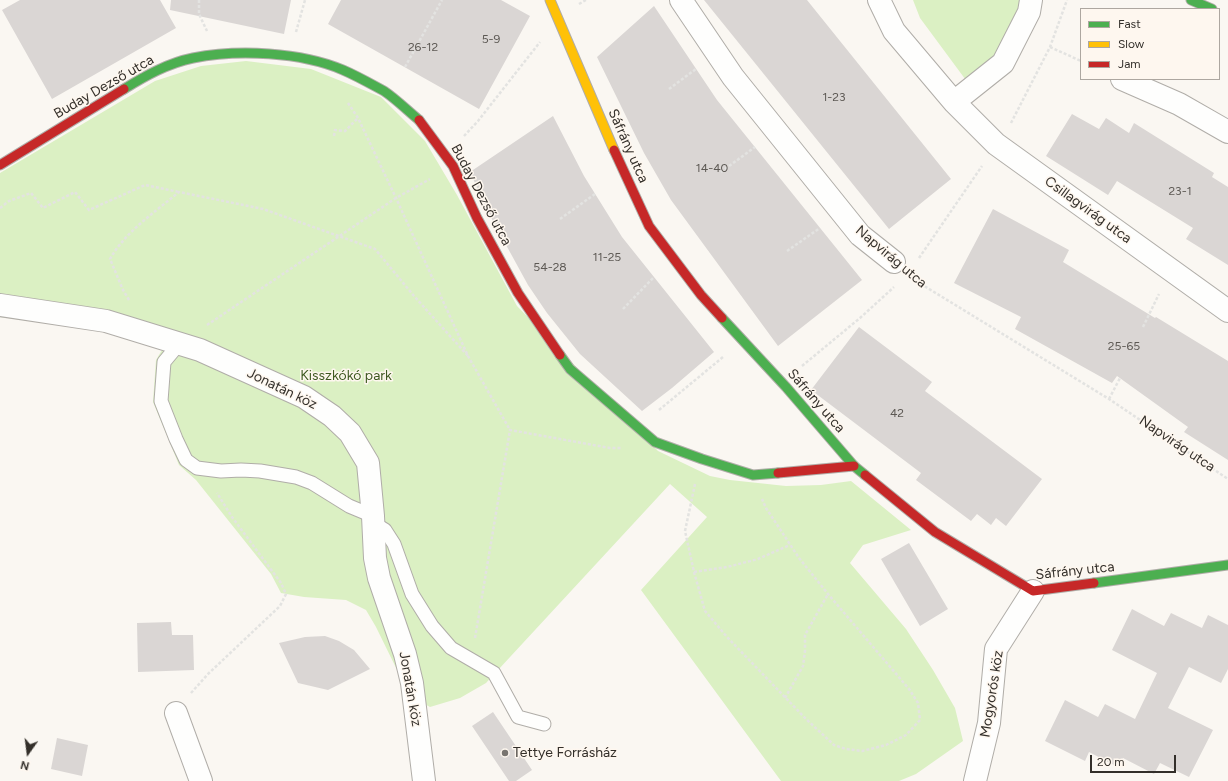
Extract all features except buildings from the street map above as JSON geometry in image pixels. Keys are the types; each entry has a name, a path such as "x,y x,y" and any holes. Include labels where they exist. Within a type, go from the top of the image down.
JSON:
{"street":[{"name":"Sáfrány utca","path":"550,0 601,122 649,226 701,294 786,387 854,466 935,532 1033,591 1228,565"},
{"name":"Napvirág utca","path":"681,0 733,77 855,229 860,235 894,262"},
{"name":"Csillagvirág utca","path":"879,0 894,31 954,102 996,144 1171,269 1228,312"},
{"path":"954,102 1003,63 1029,12 1031,0"},
{"path":"1191,0 1210,8"},
{"name":"Buday Dezső utca","path":"0,165 152,72 192,58 228,54 276,54 313,61 338,69 385,92 422,122 453,166 477,218 518,293 570,369 656,442 702,459 753,475 854,466"},
{"path":"1124,80 1179,104 1228,132"},
{"name":"Jonatán köz","path":"0,305 106,321 200,350 304,397 332,416 350,433 368,463 375,558 405,654 412,683 424,781"},
{"name":"Mogyorós köz","path":"975,781 989,723 996,649 1033,591"},
{"path":"182,705 201,781"}],"lane":[{"path":"179,344 164,362 162,401 176,439 186,460 197,468 210,470 260,472 296,476 312,483 373,519 385,530 394,544 412,594 432,626 452,648 494,673 518,717 544,724"}],"path":[{"path":"200,0 199,14 217,55"},
{"path":"290,57 305,0"},
{"path":"405,68 442,0"},
{"path":"445,155 478,121 558,18 586,0"},
{"path":"1050,47 1080,61"},
{"path":"338,69 336,85 358,118 468,356 510,430 472,660"},
{"path":"669,89 696,69"},
{"path":"334,136 335,130 345,131 358,118"},
{"path":"721,172 755,147"},
{"path":"179,344 396,198 453,166"},
{"path":"0,208 9,201 31,193 44,208 75,192 89,210 145,185 263,209 375,249 468,356"},
{"path":"132,304 123,290 110,260 116,247 179,192"},
{"path":"560,219 595,194"},
{"path":"787,251 820,228"},
{"name":"Napvirág utca","path":"894,262 921,284 1109,399 1228,479"},
{"path":"1143,327 1171,269"},
{"path":"623,309 654,277"},
{"path":"638,427 743,340"},
{"path":"1109,399 1120,378"},
{"path":"510,430 610,448 651,447 656,442"},
{"path":"702,459 692,494 685,531 694,572 705,611 727,637 834,745 846,749 862,751 886,745 906,734 920,720 918,703 909,689 828,594 790,544 766,508 753,475"},
{"path":"182,705 208,674 280,606 286,594 282,583 232,517 221,500 215,489 210,470"},
{"path":"694,572 727,567 758,559 790,544"},
{"path":"786,698 803,666 805,635 828,594"}],"green space":[{"path":"913,0 1029,0 1002,61 971,87 920,18"},
{"name":"Kisszkókó park","path":"246,61 311,69 381,97 425,141 457,195 517,306 658,451 710,476 730,480 786,486 821,485 851,481 911,530 863,545 850,563 906,629 933,670 955,708 963,741 916,774 899,781 781,781 641,590 707,517 670,484 486,683 460,698 430,707 414,698 401,678 366,610 346,600 304,597 281,593 271,574 196,480 179,465 153,402 156,360 162,350 105,331 0,317 0,173 155,81 201,66"}],"traffic: fast":[{"path":"1191,0 1210,8"},
{"path":"124,89 148,75 184,60 193,58 211,55 249,53 289,56 308,59 343,70 384,91 419,120"},
{"path":"722,318 786,387 854,466 865,475"},
{"path":"560,355 570,369 655,442 753,475 778,473"},
{"path":"1094,583 1228,565"}],"traffic: slow":[{"path":"550,0 614,150"}],"traffic: jam":[{"path":"0,165 124,89"},
{"path":"419,120 453,166 477,218 518,293 560,355"},
{"path":"614,150 649,226 701,295 722,318"},
{"path":"778,473 854,466"},
{"path":"865,475 935,532 1033,591 1094,583"}],"place":[{"name":"Tettye Forrásház","path":"505,753"}]}
